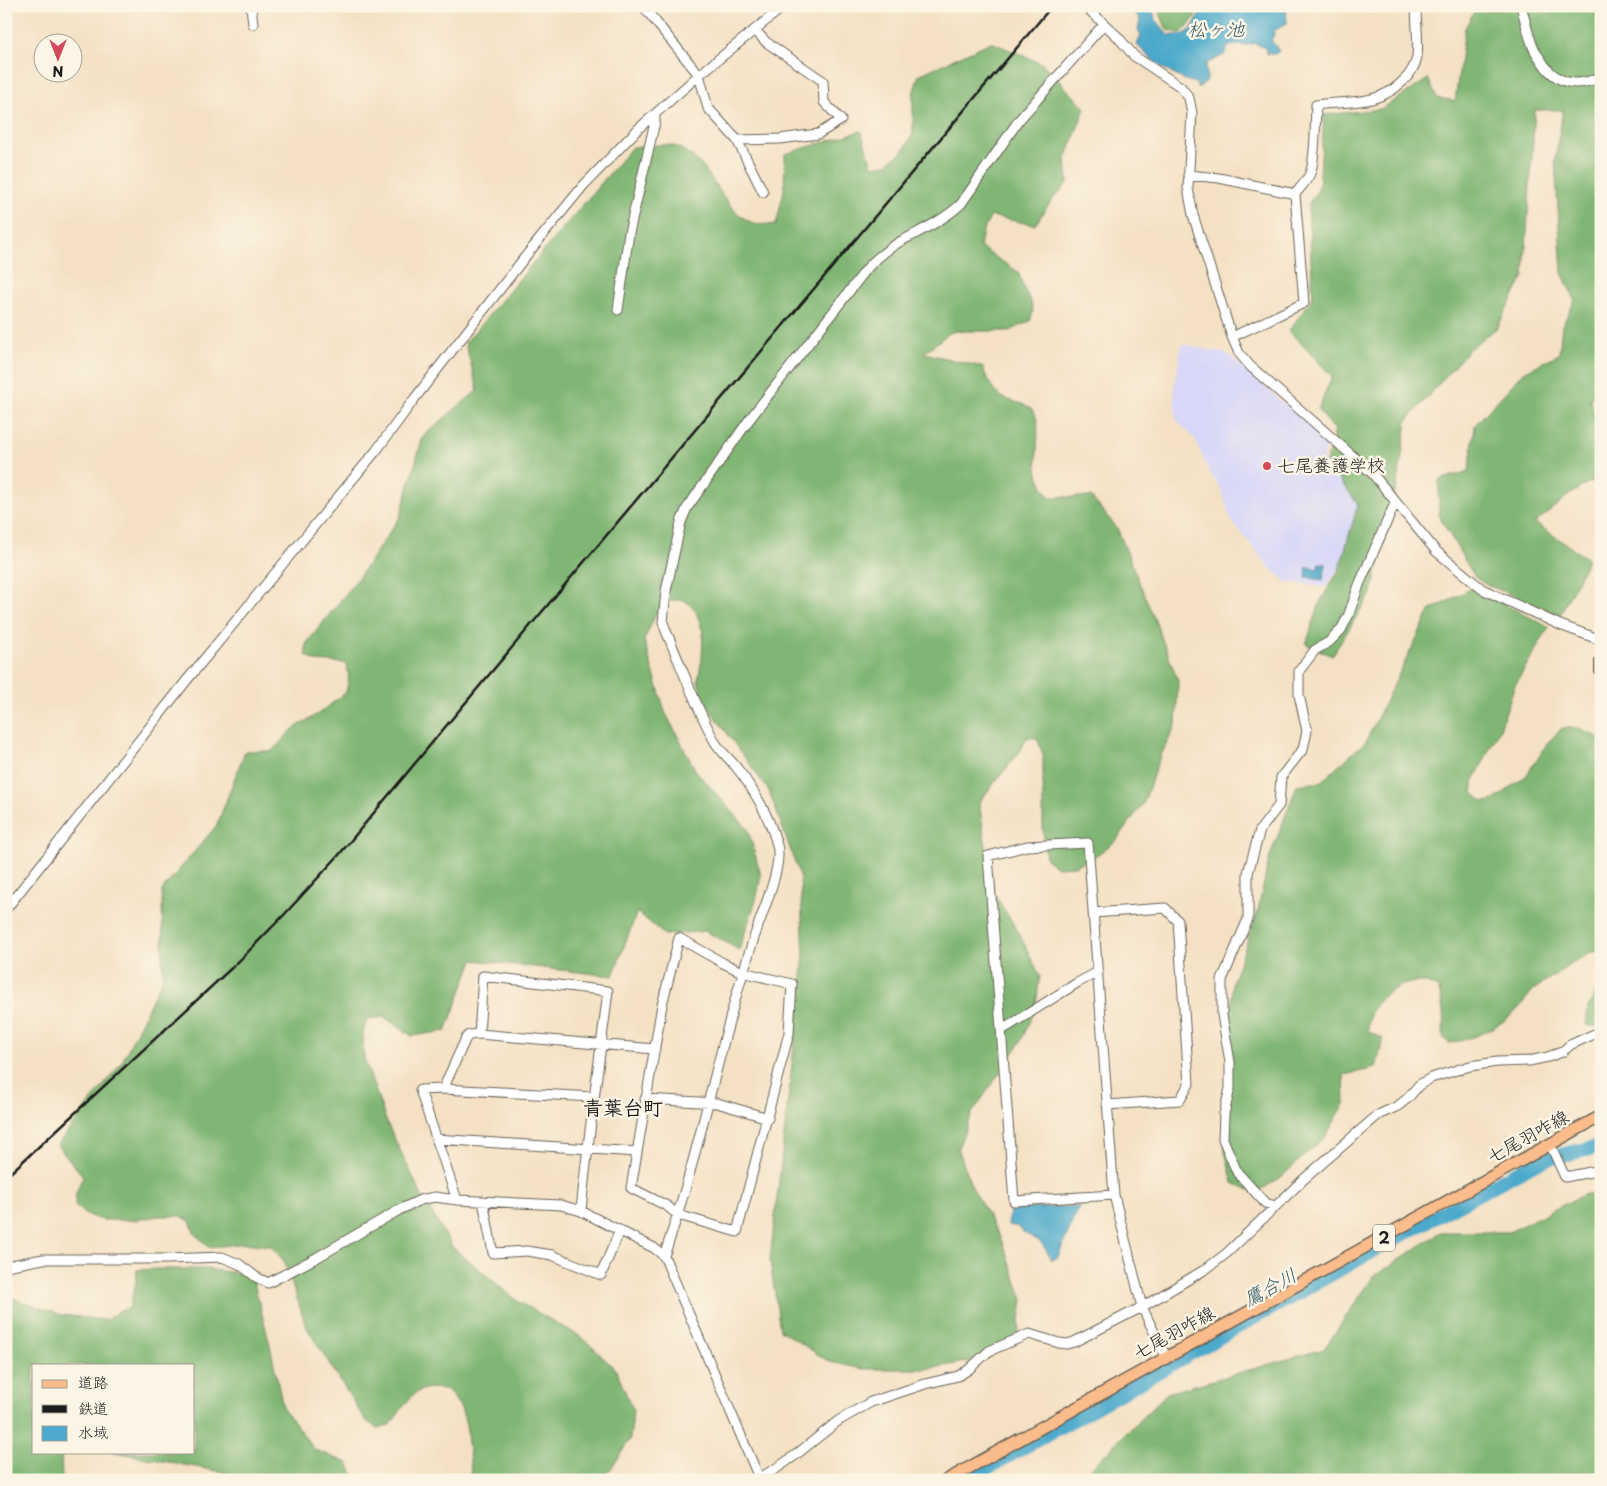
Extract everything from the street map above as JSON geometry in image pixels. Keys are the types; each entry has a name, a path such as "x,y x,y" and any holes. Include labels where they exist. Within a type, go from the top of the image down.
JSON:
{"main road":[{"path":"1601,660 1601,671"},
{"name":"七尾羽咋線","path":"947,1480 1601,1116"}],"street":[{"path":"251,6 253,24"},
{"path":"643,6 699,75 708,108 738,140 763,192"},
{"path":"6,909 187,680 376,451 525,257 583,186 638,129 655,116 699,75 784,6"},
{"path":"1085,6 1118,37 1134,56 1181,87 1190,98 1192,112 1188,188 1193,215 1232,337 1239,353 1250,366 1372,473 1436,551 1482,589 1560,625 1601,640"},
{"path":"1232,337 1304,303 1295,194 1304,184 1313,161 1316,105 1365,101 1377,98 1391,92 1408,77 1414,68 1417,58 1416,6"},
{"path":"1521,6 1532,45 1546,69 1558,79 1569,83 1583,82 1601,77"},
{"path":"664,1256 678,1215 742,972 778,867 778,847 758,800 737,768 722,753 707,726 663,622 666,591 681,522 698,491 749,420 869,266 880,255 909,236 945,217 956,208 1019,120 1104,24"},
{"path":"738,140 780,139 818,134 841,120 824,102 823,81 766,42 755,30"},
{"path":"618,310 629,232 655,116"},
{"path":"1188,175 1219,178 1295,194"},
{"path":"1276,1206 1265,1203 1237,1172 1223,1139 1224,1114 1230,1088 1230,1062 1222,1015 1222,980 1248,919 1248,873 1260,830 1279,805 1282,777 1303,749 1307,731 1299,695 1299,671 1315,650 1329,642 1341,630 1395,503"},
{"path":"1114,1195 1014,1201 988,856 1027,846 1088,843 1114,1195 1142,1307 1166,1357"},
{"path":"1093,913 1165,908 1178,921 1189,1084 1180,1100 1107,1105"},
{"path":"679,938 742,972 792,984 789,1033 737,1232 678,1215 667,1206 631,1188 662,1006 679,938"},
{"path":"1002,1030 1098,972"},
{"path":"479,1034 483,976 608,991 587,1148 582,1211"},
{"path":"6,1266 43,1259 222,1257 239,1264 256,1277 268,1283 420,1200 435,1197 457,1200 561,1205 582,1211 654,1248 664,1256 758,1479 797,1454 838,1421 871,1402 925,1384 958,1376 968,1370 989,1351 1029,1334 1058,1343 1070,1343 1142,1307 1206,1269 1227,1253 1304,1179 1378,1115 1398,1106 1419,1085 1431,1078 1470,1066 1548,1058 1562,1052 1570,1045 1601,1031"},
{"path":"443,1089 466,1038 470,1035 479,1034 655,1048"},
{"path":"457,1200 420,1090 443,1089 594,1097"},
{"path":"645,1099 717,1103 768,1118"},
{"path":"436,1139 638,1152"},
{"path":"1550,1145 1565,1176 1601,1170"},
{"path":"483,1201 493,1252 527,1252 552,1255 602,1275 620,1230"}],"shaded area":[{"name":"七尾養護学校","path":"1182,344 1227,354 1327,441 1323,459 1358,504 1347,559 1325,587 1286,582 1268,566 1231,520 1221,489 1207,468 1195,439 1176,420 1174,388"}],"green space":[{"path":"1157,6 1209,6 1201,8 1181,33 1167,30"},
{"path":"1477,6 1601,6 1601,391 1590,398 1597,426 1601,433 1601,475 1569,495 1535,523 1588,559 1560,615 1483,583 1476,578 1439,516 1439,480 1469,471 1475,425 1524,372 1559,354 1562,326 1575,300 1562,273 1555,161 1563,110 1535,110 1524,276 1497,328 1469,349 1407,421 1399,475 1372,592 1332,656 1306,644 1320,602 1339,570 1358,504 1326,463 1335,430 1318,410 1332,376 1289,331 1313,297 1308,205 1319,188 1324,115 1381,109 1428,79 1437,98 1455,101 1465,28"},
{"path":"991,42 1043,64 1085,108 1066,159 1068,183 1052,200 1035,225 991,216 983,231 980,247 1018,272 1031,301 1033,312 1030,321 1010,331 956,331 949,333 924,353 983,367 990,384 996,392 1008,400 1025,405 1032,410 1038,425 1037,468 1043,487 1049,497 1091,497 1117,528 1178,681 1176,725 1158,761 1144,802 1116,841 1098,854 1075,866 1057,867 1046,859 1043,829 1043,755 1037,738 1027,737 1021,750 979,802 993,892 1019,933 1040,976 1035,1011 1019,1045 972,1113 958,1148 971,1185 1001,1239 1023,1300 1018,1334 1012,1343 989,1358 927,1369 863,1369 830,1362 780,1330 770,1260 804,957 800,876 769,791 703,700 698,680 702,659 703,632 695,609 684,600 672,600 658,609 644,640 665,712 696,771 748,829 761,876 756,900 739,950 705,931 665,935 637,912 613,976 473,960 446,1031 412,1036 384,1017 367,1019 363,1033 364,1058 387,1123 422,1196 453,1248 519,1302 583,1338 616,1370 633,1410 630,1439 610,1470 598,1480 472,1480 466,1424 461,1408 448,1390 436,1388 419,1391 407,1401 390,1425 377,1428 365,1420 307,1328 284,1261 271,1246 245,1243 207,1246 194,1232 190,1221 181,1216 158,1216 137,1220 103,1220 86,1215 75,1206 76,1193 83,1176 57,1145 122,1062 163,977 162,890 217,825 245,751 272,751 293,729 321,712 346,692 348,670 345,663 315,661 306,655 306,644 359,577 400,517 423,436 478,390 465,343 632,147 670,145 687,153 698,162 732,208 742,217 755,224 776,225 784,190 785,154 861,131 872,166 887,164 903,151 913,134 913,94 919,75"},
{"path":"1472,588 1549,627 1514,687 1500,729 1473,782 1473,793 1484,802 1494,800 1526,776 1548,742 1562,728 1579,728 1601,739 1601,953 1593,951 1549,979 1533,991 1517,1010 1494,1027 1477,1036 1449,1043 1443,1038 1443,1013 1438,988 1425,982 1415,982 1392,991 1373,1008 1369,1019 1368,1031 1383,1039 1376,1068 1344,1075 1345,1104 1325,1137 1280,1178 1262,1189 1247,1190 1233,1183 1225,1152 1232,983 1257,915 1269,859 1297,785 1321,782 1366,741 1430,611"},
{"path":"1601,984 1601,1027 1586,1025 1588,1007"},
{"path":"1601,1191 1601,1480 1082,1480 1094,1465 1167,1393 1324,1349 1373,1277 1441,1232 1509,1232 1583,1195"},
{"path":"206,1269 252,1275 270,1345 283,1408 315,1450 348,1463 356,1480 238,1480 223,1472 125,1454 195,1454 195,1364 32,1364 32,1454 61,1454 62,1480 6,1480 6,1296 62,1315 106,1320 119,1311 129,1309 137,1270"}],"water":[{"name":"松ヶ池","path":"1132,6 1151,6 1156,20 1168,35 1186,33 1192,28 1201,12 1226,6 1240,6 1252,9 1256,6 1286,6 1287,22 1273,31 1274,35 1271,40 1279,51 1275,54 1267,54 1265,48 1254,43 1229,46 1224,55 1206,64 1207,81 1198,88 1195,83 1178,77 1163,68 1137,45 1141,35 1138,30 1140,19 1132,10"},
{"path":"1319,563 1326,564 1323,580 1306,577 1307,567 1318,569"},
{"path":"1079,1206 1058,1257 1051,1260 1040,1242 1023,1232 1019,1227 1008,1225 1010,1209"}],"waterway":[{"name":"鷹合川","path":"965,1480 1390,1241 1535,1163 1601,1146"}],"railway":[{"path":"6,1177 239,961 338,856 1052,6"}],"place":[{"name":"七尾養護学校","path":"1267,466"}],"district":[{"name":"青葉台町","path":"623,1108"}]}
